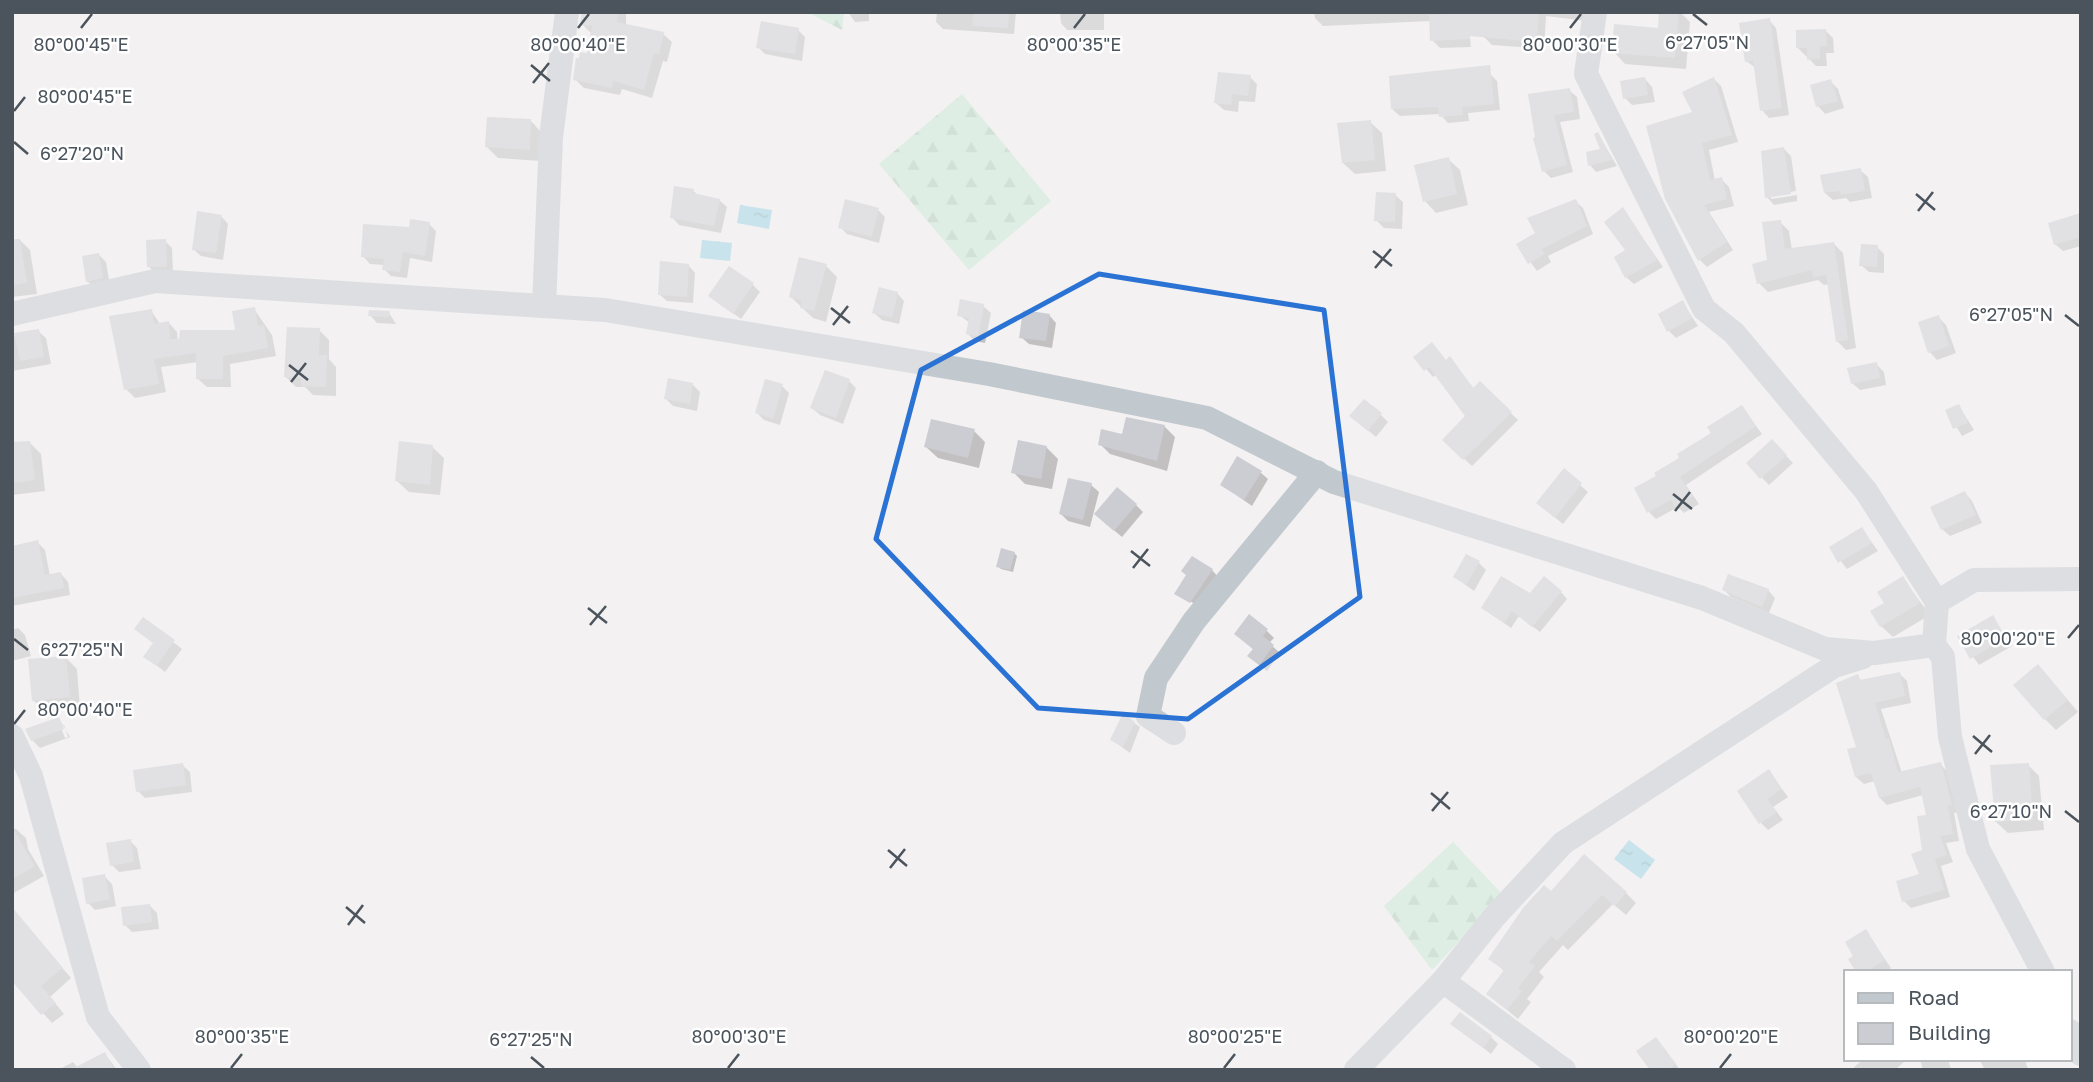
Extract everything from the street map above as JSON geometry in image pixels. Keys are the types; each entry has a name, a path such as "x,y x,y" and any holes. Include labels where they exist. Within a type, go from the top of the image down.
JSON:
{"street":[{"path":"544,306 551,137 567,12"},
{"path":"1595,12 1586,74 1704,309 1734,333 1866,491 1937,602 1934,645 1943,657 1951,737 1978,849 2042,970"},
{"path":"12,314 155,281 605,310 989,373 1207,418 1334,482 1702,598 1825,649 1874,653"},
{"path":"1174,733 1147,716 1156,678 1194,621 1317,472"},
{"path":"1937,602 1975,580 2081,579"},
{"path":"1356,1070 1443,981 1494,916 1563,843 1834,666 1874,653 1934,645"},
{"path":"12,736 22,780 99,1017 139,1070"},
{"path":"1443,981 1564,1070"},
{"path":"2072,1035 2081,1054"}],"highlighted area":[{"path":"1099,274 1324,310 1360,597 1188,719 1038,708 876,539 921,370"}],"green space":[{"path":"807,12 844,12 842,30"},
{"path":"962,94 1051,201 969,270 879,164"},
{"path":"1453,842 1503,895 1432,970 1384,906"}],"water":[{"path":"740,205 772,210 769,229 737,223"},
{"path":"702,240 732,243 730,261 700,258"},
{"path":"1629,840 1655,860 1641,879 1614,859"}],"building":[{"path":"582,12 618,12 617,22 664,32 659,55 654,53 644,90 613,81 612,88 573,80 576,58 579,58 580,52 587,53 592,26 580,25"},
{"path":"973,12 1009,12 1008,28 972,26"},
{"path":"1539,12 1537,42 1470,36 1470,39 1430,41 1429,15"},
{"path":"1659,12 1679,12 1675,58 1612,53 1614,24 1658,28"},
{"path":"1770,18 1782,108 1760,111 1753,61 1745,62 1739,23"},
{"path":"761,21 799,28 795,54 756,48"},
{"path":"1826,29 1827,46 1820,46 1820,59 1807,60 1807,48 1796,48 1796,30"},
{"path":"1490,65 1494,104 1462,107 1463,115 1439,117 1438,107 1391,109 1389,76"},
{"path":"1218,72 1251,75 1248,96 1232,94 1231,105 1214,103"},
{"path":"1645,77 1648,95 1623,99 1620,81"},
{"path":"1714,77 1732,135 1702,143 1710,180 1722,177 1727,199 1704,205 1727,242 1698,261 1665,199 1646,126 1692,112 1682,92"},
{"path":"1831,79 1838,101 1816,107 1810,85"},
{"path":"1570,88 1574,112 1554,115 1567,165 1542,172 1533,138 1535,137 1528,94"},
{"path":"487,117 531,119 530,150 485,147"},
{"path":"1371,120 1375,160 1342,163 1337,123"},
{"path":"1598,132 1612,160 1588,166 1586,152 1600,149 1594,134"},
{"path":"1784,147 1791,194 1765,198 1761,151"},
{"path":"1449,157 1457,194 1423,202 1414,165"},
{"path":"1861,168 1865,191 1841,195 1840,191 1824,193 1820,175"},
{"path":"674,186 694,189 693,193 720,199 714,226 670,218"},
{"path":"1376,192 1396,193 1395,222 1374,221"},
{"path":"845,199 879,208 872,237 838,228"},
{"path":"1576,199 1587,226 1542,249 1545,254 1528,264 1516,244 1535,233 1527,218"},
{"path":"1623,207 1657,260 1625,278 1614,257 1625,250 1604,222"},
{"path":"197,211 222,215 216,253 192,250"},
{"path":"2081,213 2081,237 2054,245 2048,223"},
{"path":"410,219 430,222 425,256 403,252 400,272 382,270 384,259 361,257 363,224 409,227"},
{"path":"1781,220 1785,249 1834,242 1848,340 1836,342 1826,275 1813,277 1812,270 1757,284 1752,264 1767,260 1762,222"},
{"path":"20,239 27,283 12,285 12,240"},
{"path":"166,239 167,267 147,267 146,240"},
{"path":"1861,244 1878,245 1877,267 1859,266"},
{"path":"99,253 103,278 86,282 82,256"},
{"path":"799,257 827,264 814,311 800,308 802,301 789,297"},
{"path":"660,261 689,264 687,297 658,295"},
{"path":"729,266 754,283 733,314 708,296"},
{"path":"879,287 898,292 892,318 872,313"},
{"path":"960,299 984,304 978,337 966,334 969,318 957,316"},
{"path":"1683,300 1692,318 1667,332 1658,314"},
{"path":"255,307 258,326 264,325 268,348 223,356 223,379 196,379 196,353 154,359 159,384 124,390 109,316 152,309 154,324 169,321 170,339 179,339 180,330 235,330 232,311"},
{"path":"369,310 390,311 389,317 368,316"},
{"path":"1023,310 1050,314 1046,341 1019,338"},
{"path":"1939,315 1949,346 1928,353 1918,322"},
{"path":"287,327 320,328 319,355 327,355 326,387 301,386 301,378 284,377"},
{"path":"39,329 44,357 20,361 14,333"},
{"path":"1432,342 1446,360 1450,356 1473,388 1480,381 1512,412 1463,460 1442,440 1465,416 1429,367 1424,371 1413,357"},
{"path":"1877,362 1880,378 1851,384 1847,368"},
{"path":"825,370 850,379 836,418 810,408"},
{"path":"668,378 693,383 690,404 664,399"},
{"path":"765,379 783,384 773,419 755,413"},
{"path":"1364,399 1382,413 1368,431 1349,416"},
{"path":"1959,404 1968,423 1953,429 1945,410"},
{"path":"1742,405 1756,426 1680,477 1693,496 1675,507 1671,500 1647,513 1634,488 1656,476 1654,473 1679,458 1677,454 1711,433 1707,427"},
{"path":"1126,417 1165,425 1157,461 1098,445 1101,429 1122,434"},
{"path":"931,419 975,429 968,458 924,447"},
{"path":"1772,439 1787,455 1760,479 1746,463"},
{"path":"1018,440 1047,446 1041,479 1011,473"},
{"path":"30,441 35,480 12,483 12,442"},
{"path":"399,441 433,445 430,485 395,481"},
{"path":"1237,456 1262,471 1244,500 1220,485"},
{"path":"1564,468 1582,483 1555,518 1536,503"},
{"path":"1068,478 1092,483 1083,520 1059,514"},
{"path":"1117,487 1137,504 1114,531 1094,514"},
{"path":"1965,491 1976,515 1941,530 1930,507"},
{"path":"1862,527 1872,543 1838,563 1829,547"},
{"path":"38,540 45,575 61,572 64,588 12,598 12,546"},
{"path":"1001,548 1015,552 1010,570 996,567"},
{"path":"1466,554 1480,561 1466,585 1453,577"},
{"path":"1192,556 1213,569 1190,603 1174,594 1186,575 1181,571"},
{"path":"1728,574 1769,589 1762,607 1722,590"},
{"path":"1501,576 1530,593 1544,576 1562,591 1532,627 1512,611 1504,623 1481,608"},
{"path":"1903,576 1920,603 1880,627 1870,611 1884,603 1877,592"},
{"path":"1249,614 1268,629 1263,636 1274,645 1259,665 1247,656 1253,649 1234,634"},
{"path":"1993,615 2006,638 1970,659 1957,636"},
{"path":"143,617 175,640 157,666 143,657 153,643 134,629"},
{"path":"66,656 70,697 32,701 28,659"},
{"path":"2038,664 2068,700 2044,720 2013,685"},
{"path":"1900,672 1905,696 1875,703 1886,739 1889,738 1898,772 1941,762 1952,805 1948,806 1953,834 1940,836 1947,855 1935,859 1944,890 1902,902 1896,881 1919,874 1911,854 1922,850 1917,816 1926,815 1920,787 1879,798 1871,773 1855,777 1847,749 1856,747 1836,683 1858,674 1860,680"},
{"path":"1123,713 1135,722 1123,747 1110,740"},
{"path":"59,717 64,729 31,741 25,729"},
{"path":"183,763 186,785 136,792 133,770"},
{"path":"2029,763 2033,820 1995,822 1990,765"},
{"path":"1769,769 1782,789 1767,799 1777,812 1759,824 1737,791"},
{"path":"12,827 35,866 12,879"},
{"path":"131,839 134,862 110,866 106,843"},
{"path":"1584,854 1627,892 1615,906 1602,895 1557,941 1551,936 1529,962 1535,966 1518,988 1522,991 1507,1010 1486,994 1504,970 1488,959 1523,908 1544,885 1551,891"},
{"path":"105,874 110,899 86,904 82,878"},
{"path":"150,904 152,922 123,926 121,907"},
{"path":"12,907 63,968 41,986 56,1003 41,1015 12,981"},
{"path":"1866,929 1885,960 1869,970 1855,970 1848,959 1853,956 1845,942"},
{"path":"1460,1012 1492,1036 1483,1048 1450,1024"},
{"path":"1656,1037 1676,1064 1668,1070 1650,1070 1636,1051"},
{"path":"105,1052 114,1070 70,1070"}]}
